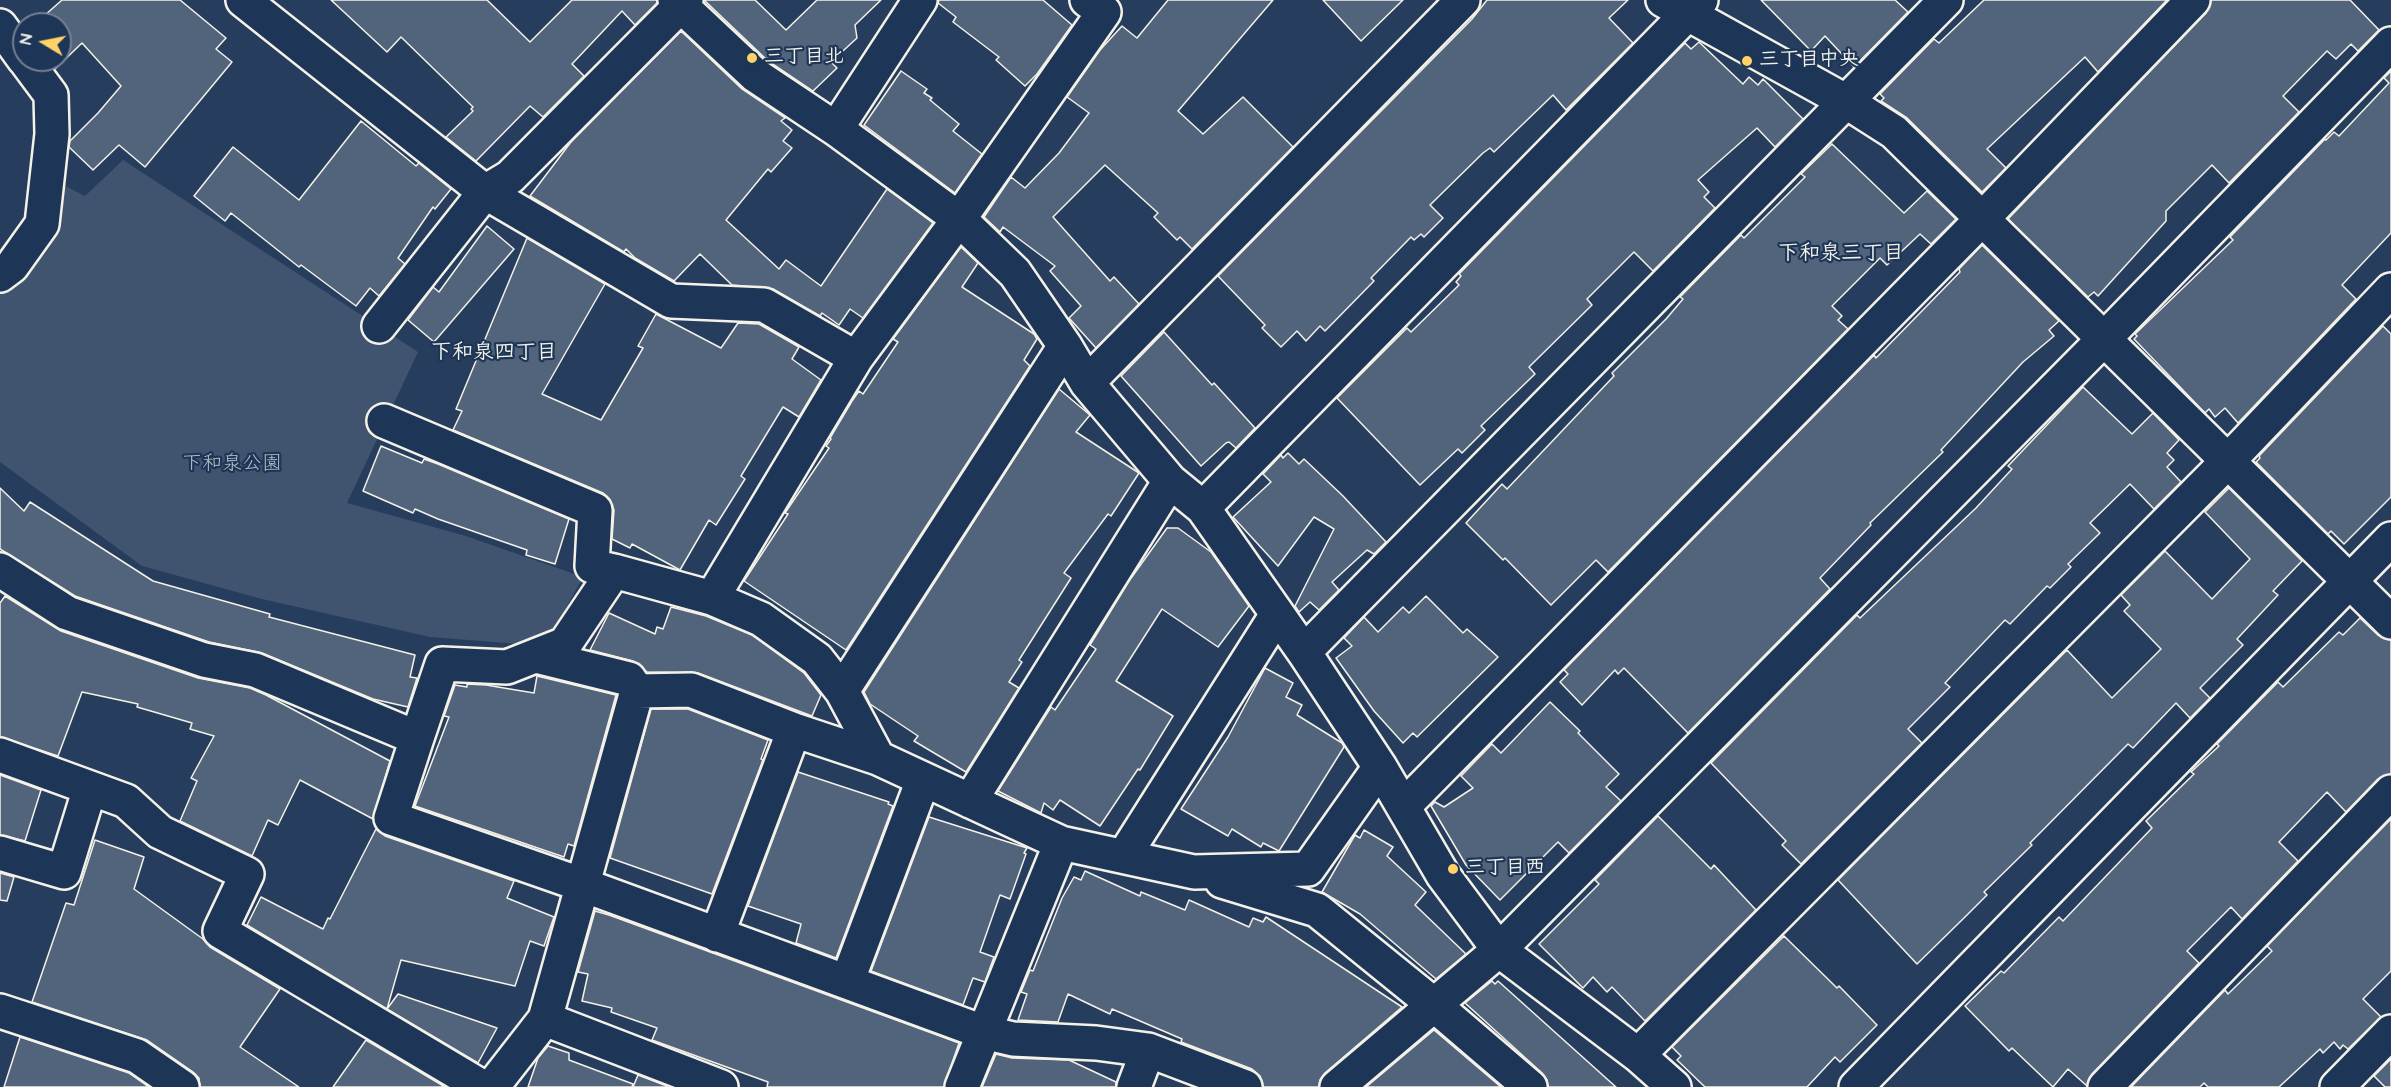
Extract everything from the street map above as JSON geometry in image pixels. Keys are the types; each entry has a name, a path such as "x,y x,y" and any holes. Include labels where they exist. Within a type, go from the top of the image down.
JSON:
{"street":[{"path":"243,0 485,192 671,301 764,305 856,358"},
{"path":"836,129 920,0"},
{"path":"712,598 856,358 959,219 1104,12 1087,0"},
{"path":"1087,383 1463,0"},
{"path":"1304,652 1946,0"},
{"path":"1404,806 1982,219 2193,0"},
{"path":"379,326 485,192 510,177 681,2 755,75 836,129 959,219 1015,273 1065,346 1087,383 1170,481 1203,508 1276,616 1304,652 1380,767 1443,875 1499,950 1638,1055 1674,1087"},
{"path":"1203,508 1684,5 1894,132 2391,622"},
{"path":"0,26 12,42"},
{"path":"1337,1087 1364,1066 1432,1004 1499,950 2103,340 2391,44"},
{"path":"0,275 12,266 42,224 52,134 51,95 34,72"},
{"path":"1638,1055 2227,462 2391,290"},
{"path":"842,691 1065,346"},
{"path":"384,421 595,510 592,566 712,598 761,619 817,659 842,691 878,758"},
{"path":"970,801 1170,481"},
{"path":"1856,1087 2391,539"},
{"path":"0,570 67,613 204,660 255,670 417,738"},
{"path":"614,571 565,644 507,668 442,664 391,818 583,885 983,1032 1013,1039 1096,1043 1148,1050 1245,1087"},
{"path":"1124,856 1276,616"},
{"path":"536,656 629,680 637,691"},
{"path":"637,691 691,690 794,730 878,758 1061,843 1194,872 1317,910 1530,1087"},
{"path":"492,1087 545,1018 637,691"},
{"path":"717,934 794,730"},
{"path":"0,755 126,801 160,832 247,874 220,931 482,1087"},
{"path":"1194,872 1308,869 1380,767"},
{"path":"847,982 923,780"},
{"path":"0,853 64,872 90,788"},
{"path":"2105,1087 2391,792"},
{"path":"962,1087 1061,843"},
{"path":"0,1011 137,1056 182,1087"},
{"path":"545,1018 721,1087"},
{"path":"2337,1087 2391,1032"},
{"path":"1134,1087 1148,1050"}],"green space":[{"name":"下和泉公園","path":"123,160 418,352 347,503 466,536 583,577 545,646 430,637 262,599 142,566 0,462 0,284 61,184 85,196"}],"building":[{"path":"62,0 180,0 226,38 216,49 232,62 145,167 119,145 93,170 69,147 70,141 121,86 82,43 72,53 72,12 48,12"},
{"path":"331,0 487,0 530,42 572,0 657,0 657,3 635,25 622,11 572,64 584,76 543,117 530,106 476,161 446,137 473,111 471,109 473,107 401,37 387,52"},
{"path":"704,0 755,0 786,30 817,0 881,0 855,25 857,38 831,62 837,68 813,91 767,60"},
{"path":"939,0 1043,0 1072,25 1037,74 1025,86 996,60 999,57 953,22 956,17 938,3"},
{"path":"1168,0 1273,0 1178,111 1203,134 1243,97 1293,147 1192,249 1180,237 1177,240 1154,217 1158,213 1105,165 1053,217 1110,281 1114,277 1139,304 1096,348 1069,318 1081,306 1050,271 1055,266 1003,227 1000,232 984,217 1011,177 1025,188 1059,153 1089,113 1067,97 1100,50 1122,26 1137,38"},
{"path":"1323,0 1403,0 1361,41"},
{"path":"1487,0 1628,0 1609,18 1633,43 1566,110 1553,95 1494,152 1490,148 1483,153 1430,205 1443,218 1424,237 1421,234 1414,240 1411,237 1371,278 1374,281 1325,331 1320,326 1306,341 1297,331 1281,347 1262,328 1265,325 1218,276 1472,19"},
{"path":"1761,0 1895,0 1908,12 1854,67 1825,36 1811,51"},
{"path":"1984,0 2167,0 2098,72 2085,57 1987,149 2006,168 1982,192 1907,118 1881,101 1884,98 1880,94 1934,39 1939,43"},
{"path":"2211,0 2350,0 2379,30 2358,51 2351,44 2336,59 2327,51 2283,96 2299,112 2229,183 2212,165 2166,211 2166,221 2098,296 2094,292 2088,297 2008,219 2206,13"},
{"path":"681,31 742,89 785,118 781,121 792,130 783,141 792,148 771,172 768,169 726,220 779,269 786,260 821,286 887,189 933,223 863,318 850,309 839,325 822,313 820,316 773,289 732,285 700,254 674,281 635,258 626,249 624,252 530,196 571,142"},
{"path":"1699,42 1743,84 1749,77 1758,85 1763,79 1803,119 1775,147 1757,128 1698,180 1709,192 1704,197 1715,208 1653,271 1634,252 1587,299 1592,305 1529,367 1535,374 1481,426 1485,430 1462,453 1458,449 1420,485 1337,398 1407,328 1411,332 1459,285 1456,282 1461,276 1459,274 1685,43 1691,49"},
{"path":"901,71 927,89 924,93 932,98 930,100 959,124 953,131 982,154 955,193 864,125"},
{"path":"2391,71 2391,233 2342,285 2356,299 2238,423 2225,408 2215,417 2209,409 2205,413 2134,339 2137,336 2135,334 2233,240 2230,237 2325,139 2334,132 2339,136 2389,83 2384,78"},
{"path":"361,121 416,166 419,163 451,189 435,209 433,207 398,258 405,264 379,296 370,288 356,306 301,265 299,267 231,213 225,221 194,196 233,147 299,200"},
{"path":"1832,144 1904,213 1927,191 1956,219 1931,244 1920,234 1887,265 1880,258 1832,306 1842,316 1838,320 1848,329 1608,572 1596,560 1551,605 1505,558 1503,560 1466,523 1502,484 1507,489 1614,376 1612,373 1666,319 1683,299 1680,297 1741,235 1744,238 1805,177 1801,174"},
{"path":"487,226 514,249 434,342 408,320 433,287 439,292"},
{"path":"527,238 605,284 542,394 601,420 643,348 638,346 656,314 721,348 738,323 759,324 799,347 792,359 821,380 799,417 783,407 741,476 745,479 716,525 709,520 680,570 632,544 630,548 612,539 614,510 610,500 603,493 453,430 462,411 456,409"},
{"path":"1982,245 2059,321 2049,330 2054,336 2023,362 1941,450 1943,452 1870,523 1871,525 1820,578 1830,589 1688,733 1624,668 1618,674 1615,670 1582,705 1560,682 1568,674 1564,670 1874,355 1876,358 1960,272 1959,269"},
{"path":"961,247 978,263 962,287 1034,334 1037,339 1024,360 1030,366 846,650 744,581 788,514 785,513 829,448 826,446 852,401 859,391 863,394 898,342 893,339"},
{"path":"2383,326 2391,334 2391,497 2344,544 2331,531 2328,534 2256,462 2259,456"},
{"path":"1164,332 1255,428 1236,448 1229,442 1226,443 1201,466 1121,376"},
{"path":"2083,387 2132,434 2153,413 2179,440 2167,453 2174,460 2167,467 2181,482 2154,509 2130,484 2090,523 2100,533 2068,564 2071,567 2050,588 2047,586 2010,624 2005,620 1945,683 1950,687 1908,729 1922,743 1801,864 1782,845 1786,841 1711,763 1857,615 1860,618 1976,508 2012,469 2008,466"},
{"path":"1059,389 1090,415 1076,432 1139,473 1111,516 1108,514 1064,573 1071,578 1019,660 1022,662 1009,682 1019,688 966,772 914,741 918,736 870,704 864,692"},
{"path":"381,446 422,463 424,459 438,464 569,519 555,564 526,555 527,550 415,509 413,513 363,491"},
{"path":"1288,453 1299,464 1304,459 1386,542 1374,554 1367,550 1332,582 1339,590 1319,610 1310,602 1299,612 1295,606 1334,529 1314,517 1278,566 1233,517 1271,482 1263,474 1281,455 1283,458"},
{"path":"0,488 24,511 30,502 153,581 270,614 269,617 415,655 410,677 417,678 408,707 373,699 262,653 209,642 75,596 0,549"},
{"path":"2229,488 2302,561 2273,591 2278,595 2237,639 2243,645 2200,688 2210,698 2190,718 2176,703 2133,748 2128,744 1984,892 1987,895 1917,964 1838,880 2067,650 2112,698 2161,649 2124,611 2130,605 2121,595 2165,551 2212,599 2250,559 2205,512"},
{"path":"1167,528 1178,528 1211,552 1249,606 1218,647 1162,609 1116,681 1173,716 1140,770 1138,769 1100,826 1060,800 1053,810 1044,803 1041,813 998,791 1051,707 1055,710 1096,649 1090,645 1129,581"},
{"path":"5,596 61,631 198,678 250,688 390,761 373,819 300,780 278,825 268,820 252,856 180,821 197,781 191,778 214,736 190,729 192,723 137,707 138,704 82,692 58,756 0,737 0,603"},
{"path":"1426,596 1463,633 1467,629 1498,657 1417,737 1413,733 1403,743 1374,711 1336,658 1352,646 1344,638 1364,617 1378,632 1403,607 1409,613"},
{"path":"671,607 706,616 752,635 804,673 821,695 812,716 698,673 647,672 633,661 590,650 609,613 655,634 657,627 663,629"},
{"path":"2360,618 2378,635 2391,640 2391,774 2378,779 2346,812 2327,792 2279,842 2298,861 2242,919 2231,907 2187,951 2199,963 2092,1074 2087,1086 2068,1069 2053,1087 2012,1048 2009,1051 1965,1006 2001,971 2004,973 2059,917 2063,921 2152,828 2146,821 2194,774 2191,772 2219,746 2217,744 2278,682 2283,687 2339,632 2343,635"},
{"path":"1265,668 1293,683 1286,697 1302,705 1297,715 1342,743 1344,747 1279,851 1263,843 1261,847 1232,829 1228,836 1181,809 1228,737"},
{"path":"537,676 616,695 574,846 568,844 564,857 415,806 449,717 444,716 455,685 467,687 467,684 486,685 534,693"},
{"path":"1550,702 1619,774 1606,787 1621,801 1569,853 1558,842 1500,900 1466,865 1431,806 1435,802 1444,807 1473,788 1461,776 1492,744 1501,753"},
{"path":"651,709 688,709 768,740 761,759 763,760 712,894 610,858"},
{"path":"798,772 889,802 888,804 893,806 836,958 796,943 801,924 748,906"},
{"path":"0,775 41,790 25,841 0,835"},
{"path":"1658,816 1711,869 1714,865 1756,910 1645,1021 1612,987 1607,992 1593,977 1583,988 1539,944 1599,884 1595,880"},
{"path":"929,817 1027,848 1010,899 1000,895 980,952 994,957 985,982 973,978 963,1005 871,971"},
{"path":"2391,819 2391,971 2363,999 2381,1017 2348,1049 2343,1045 2340,1049 2334,1042 2323,1053 2320,1049 2279,1087 2208,1087 2204,1083 2200,1087 2131,1087 2225,990 2228,994 2272,951 2267,946"},
{"path":"376,829 385,836 514,881 507,898 554,917 544,946 530,941 515,986 401,960 387,1009 247,925 261,897 323,929"},
{"path":"1364,830 1393,847 1387,856 1426,892 1415,905 1466,954 1436,979 1360,914 1322,892 1355,835 1360,838"},
{"path":"95,840 144,857 134,889 203,939 210,947 280,989 240,1047 299,1087 200,1087 199,1078 193,1072 147,1040 32,1002 66,903 74,905"},
{"path":"1085,871 1140,896 1141,892 1185,910 1189,900 1249,927 1253,918 1263,922 1266,917 1402,1007 1325,1073 1320,1080 1319,1087 1263,1087 1260,1076 1252,1069 1181,1042 1182,1039 1112,1009 1110,1014 1068,994 1058,1022 1018,1020 1027,994 1021,992 1030,970 1033,971 1062,898 1074,877 1081,880"},
{"path":"0,873 14,877 7,901 0,900"},
{"path":"595,911 959,1043 944,1087 767,1087 768,1082 652,1040 657,1028 611,1012 612,1008 582,1001 588,974 578,972"},
{"path":"1784,936 1837,988 1839,986 1877,1025 1840,1062 1835,1057 1807,1087 1705,1087 1677,1060 1681,1056 1672,1047"},
{"path":"1492,981 1495,984 1498,981 1616,1087 1548,1087 1547,1080 1542,1073 1465,1003"},
{"path":"398,994 497,1028 478,1063 387,1009"},
{"path":"1434,1030 1501,1087 1366,1087"},
{"path":"20,1037 129,1073 149,1087 4,1087"},
{"path":"366,1040 445,1087 333,1087"},
{"path":"548,1046 569,1053 569,1060 633,1084 632,1087 528,1087 538,1058"},
{"path":"996,1054 1012,1058 1069,1060 1116,1082 1116,1087 982,1087"},
{"path":"2391,1059 2391,1087 2385,1087 2374,1076"},
{"path":"638,1075 667,1086 633,1087"}],"place":[{"name":"三丁目北","path":"752,58"},
{"name":"三丁目中央","path":"1747,61"},
{"name":"三丁目西","path":"1453,869"}],"district":[{"name":"下和泉三丁目","path":"1841,255"},
{"name":"下和泉四丁目","path":"494,354"}]}
